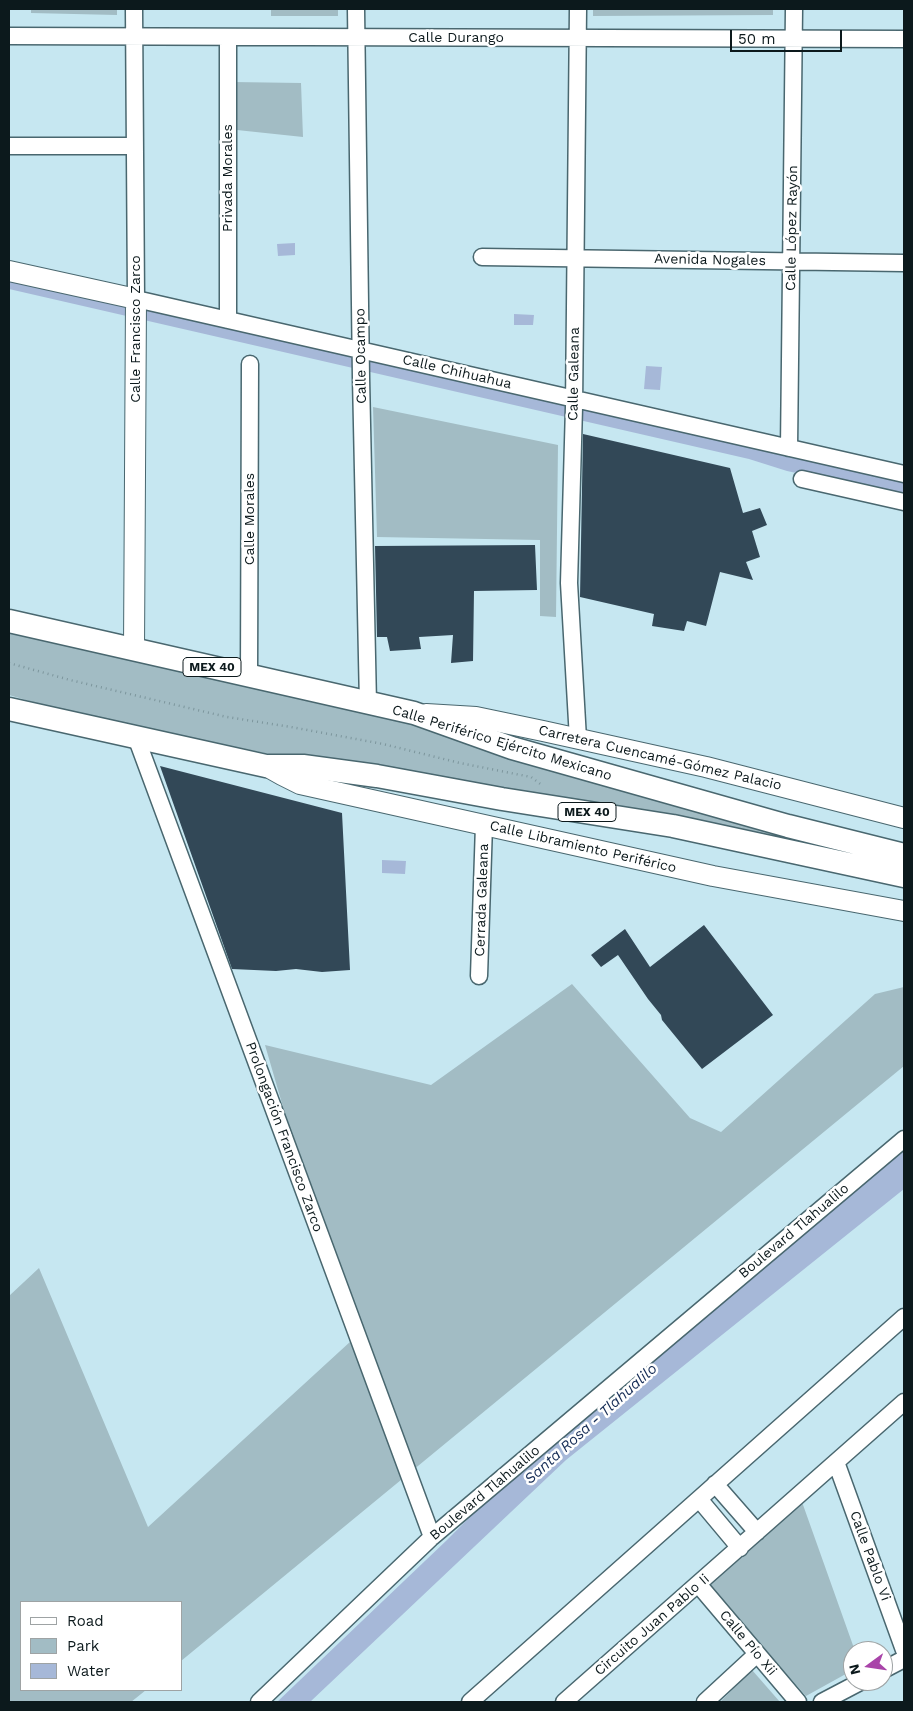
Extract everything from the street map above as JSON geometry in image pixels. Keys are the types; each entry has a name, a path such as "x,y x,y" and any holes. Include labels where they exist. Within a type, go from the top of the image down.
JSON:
{"highway":[{"name":"Calle Periférico Ejército Mexicano","path":"9,621 414,713 522,750 788,826 904,855"},
{"name":"MEX 40","path":"9,708 266,766 303,766 377,776 502,799 673,826 904,876"}],"main road":[{"name":"Calle Chihuahua","path":"9,271 136,303"},
{"name":"Calle Francisco Zarco","path":"134,650 136,303"},
{"name":"Carretera Cuencamé-Gómez Palacio","path":"414,713 476,717 706,767 904,818"},
{"name":"Calle Libramiento Periférico","path":"266,766 300,784 713,876 904,911"}],"street":[{"name":"Calle Francisco Zarco","path":"134,9 136,303"},
{"name":"Calle Ocampo","path":"356,9 368,704"},
{"name":"Calle Galeana","path":"578,9 574,403 569,583 578,739"},
{"name":"Calle López Rayón","path":"789,448 794,9"},
{"name":"Calle Durango","path":"9,36 904,39"},
{"name":"Privada Morales","path":"228,37 228,320"},
{"path":"9,146 135,146"},
{"name":"Avenida Nogales","path":"482,257 904,263"},
{"name":"Calle Chihuahua","path":"136,303 228,320 361,354 574,403 904,474"},
{"name":"Calle Morales","path":"249,675 250,364"},
{"path":"802,480 904,502"},
{"name":"Prolongación Francisco Zarco","path":"136,737 432,1537"},
{"name":"Cerrada Galeana","path":"479,976 484,825"},
{"name":"Boulevard Tlahualilo","path":"259,1702 432,1537 904,1139"},
{"path":"470,1702 904,1317"},
{"name":"Circuito Juan Pablo Ii","path":"564,1702 904,1402"},
{"name":"Calle Pablo Vi","path":"836,1462 904,1650"},
{"path":"715,1484 757,1532"},
{"path":"699,1499 740,1548"},
{"name":"Calle Pío Xii","path":"698,1584 798,1702"},
{"path":"705,1702 758,1654"},
{"path":"822,1702 843,1691"}],"path":[{"path":"9,663 70,680 227,717 383,744 460,763 531,777 553,793 562,808"}],"green space":[{"path":"31,9 117,9 117,15 31,13"},
{"path":"271,9 338,9 338,16 271,16"},
{"path":"593,9 773,9 773,15 593,16"},
{"path":"233,82 301,83 303,137 237,130"},
{"path":"373,407 558,445 556,617 540,616 540,540 377,537"},
{"path":"9,618 412,717 819,836 802,844 308,762 70,713 9,695"},
{"path":"572,984 690,1118 721,1132 875,994 904,987 904,1066 182,1660 182,1601 20,1601 20,1691 145,1691 131,1702 9,1702 9,1296 39,1268 148,1527 351,1341 265,1045 431,1085"},
{"path":"802,1502 851,1641 843,1641 843,1676 806,1696 708,1586"},
{"path":"752,1670 780,1702 720,1702"}],"water":[{"path":"295,243 295,255 278,256 277,244"},
{"path":"9,276 904,480 904,496 787,471 749,459 9,289"},
{"path":"514,314 534,315 533,325 514,325"},
{"path":"646,366 662,367 660,390 644,389"},
{"path":"382,860 406,861 405,874 382,873"},
{"name":"Santa Rosa - Tlahualilo","path":"904,1151 904,1189 566,1460 310,1702 277,1702 447,1540 554,1432"}],"building":[{"path":"583,434 730,468 743,513 760,508 767,525 752,531 760,557 746,562 753,580 720,572 706,626 687,621 684,631 652,626 654,614 580,597"},
{"path":"535,545 537,590 474,591 473,661 451,663 453,635 419,637 421,649 390,651 387,637 377,637 375,546"},
{"path":"160,766 342,813 350,970 322,972 296,969 276,971 232,969"},
{"path":"704,925 773,1015 702,1069 662,1020 661,1015 618,955 601,967 591,955 625,929 650,967"}]}
